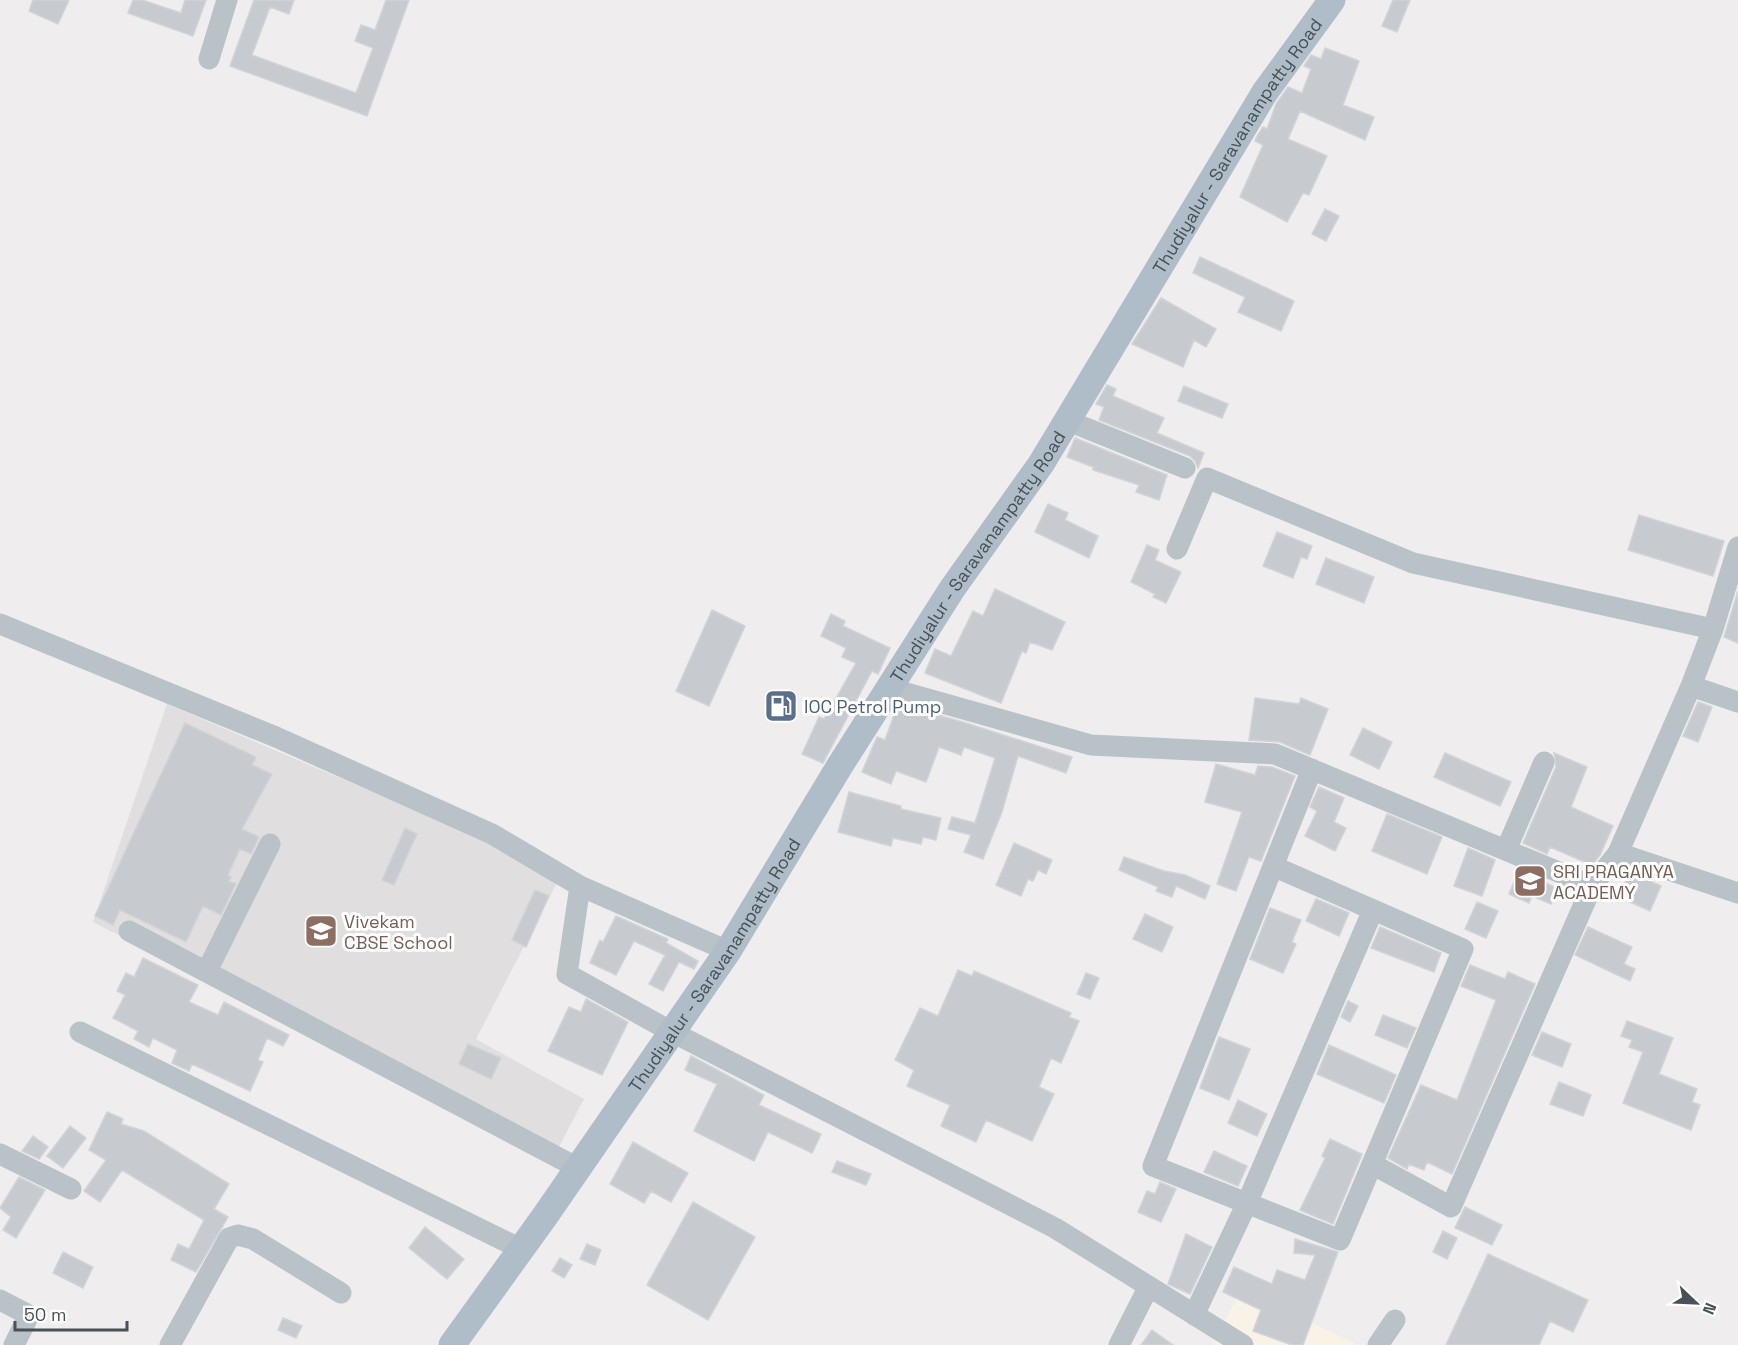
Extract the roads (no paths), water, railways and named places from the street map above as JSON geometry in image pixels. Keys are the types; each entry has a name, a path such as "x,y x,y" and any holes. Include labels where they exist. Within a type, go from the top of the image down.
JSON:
{"main road":[{"name":"Thudiyalur - Saravanampatty Road","path":"452,1345 728,951 952,589 1041,464 1265,92 1332,0"}],"street":[{"path":"209,59 227,0"},
{"path":"1066,420 1185,468"},
{"path":"1177,549 1207,478 1413,563 1713,629"},
{"path":"1372,1164 1451,1207 1592,886 1618,853 1691,686 1713,629 1731,596 1738,547"},
{"path":"0,624 276,738 492,834 580,886 728,951"},
{"path":"1691,686 1738,702"},
{"path":"889,688 1091,745 1275,754 1592,886"},
{"path":"1506,850 1544,762"},
{"path":"1273,866 1463,949 1340,1240 1153,1166 1273,866 1312,769"},
{"path":"207,971 270,844"},
{"path":"1618,853 1738,893"},
{"path":"580,886 567,974 672,1032 1055,1228 1194,1315 1221,1339 1243,1345"},
{"path":"1194,1315 1247,1203 1373,910"},
{"path":"129,931 578,1168"},
{"path":"80,1032 521,1249"},
{"path":"0,1154 71,1189"},
{"path":"170,1345 229,1238 238,1235 253,1239 341,1293"},
{"path":"1119,1345 1149,1286"},
{"path":"0,1300 29,1315 14,1345"},
{"path":"1378,1345 1395,1320"}],"place":[{"name":"IOC Petrol Pump","path":"781,706"},
{"name":"SRI PRAGANYA ACADEMY","path":"1530,881"},
{"name":"Vivekam CBSE School","path":"321,931"}]}
